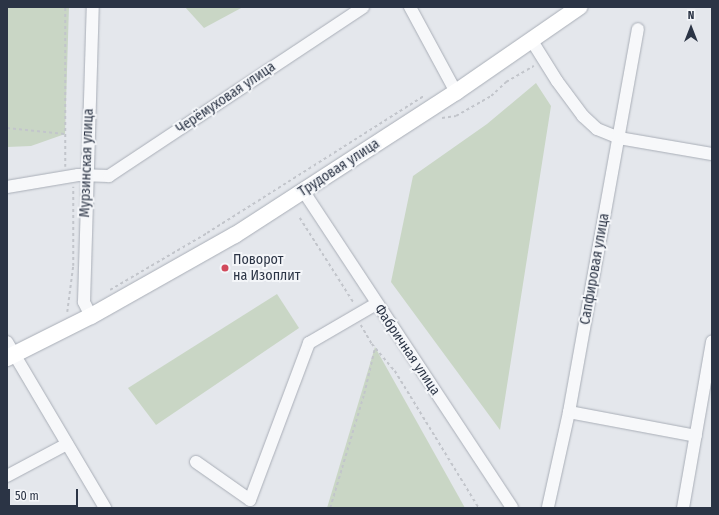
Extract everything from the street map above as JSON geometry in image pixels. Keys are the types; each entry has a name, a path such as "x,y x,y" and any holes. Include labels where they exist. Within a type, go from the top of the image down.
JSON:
{"main road":[{"name":"Трудовая улица","path":"11,357 91,316 236,235 532,42 579,7"}],"street":[{"name":"Мурзинская улица","path":"91,316 84,302 82,175 93,7"},
{"name":"Черёмуховая улица","path":"7,187 82,175 109,176 363,7"},
{"path":"410,7 456,92"},
{"name":"Сапфировая улица","path":"548,508 569,412 638,29"},
{"path":"532,42 583,116 596,129 619,138 712,154"},
{"name":"Фабричная улица","path":"304,192 376,304 512,508"},
{"path":"196,462 250,500 310,343 376,304"},
{"path":"7,342 11,357 67,444 105,508"},
{"path":"683,508 712,342"},
{"path":"569,412 696,436"},
{"path":"7,476 67,444"}],"path":[{"path":"65,7 65,169 69,174 82,175"},
{"path":"442,118 456,116 485,100 506,82 526,72 543,59"},
{"path":"111,292 110,289 207,234 430,93"},
{"path":"7,128 65,134"},
{"path":"67,312 73,258 75,206 72,181 82,175"},
{"path":"300,218 358,309 353,312 372,344 395,371 479,508"},
{"path":"330,508 364,394 374,346"}],"green space":[{"path":"7,7 69,7 65,134 31,146 7,147"},
{"path":"185,7 243,7 204,28"},
{"path":"536,83 551,106 500,430 391,282 413,176 487,124"},
{"path":"277,294 299,328 156,425 128,388"},
{"path":"375,347 465,508 327,508"}],"place":[{"name":"Поворот на Изоплит","path":"225,268"}]}
